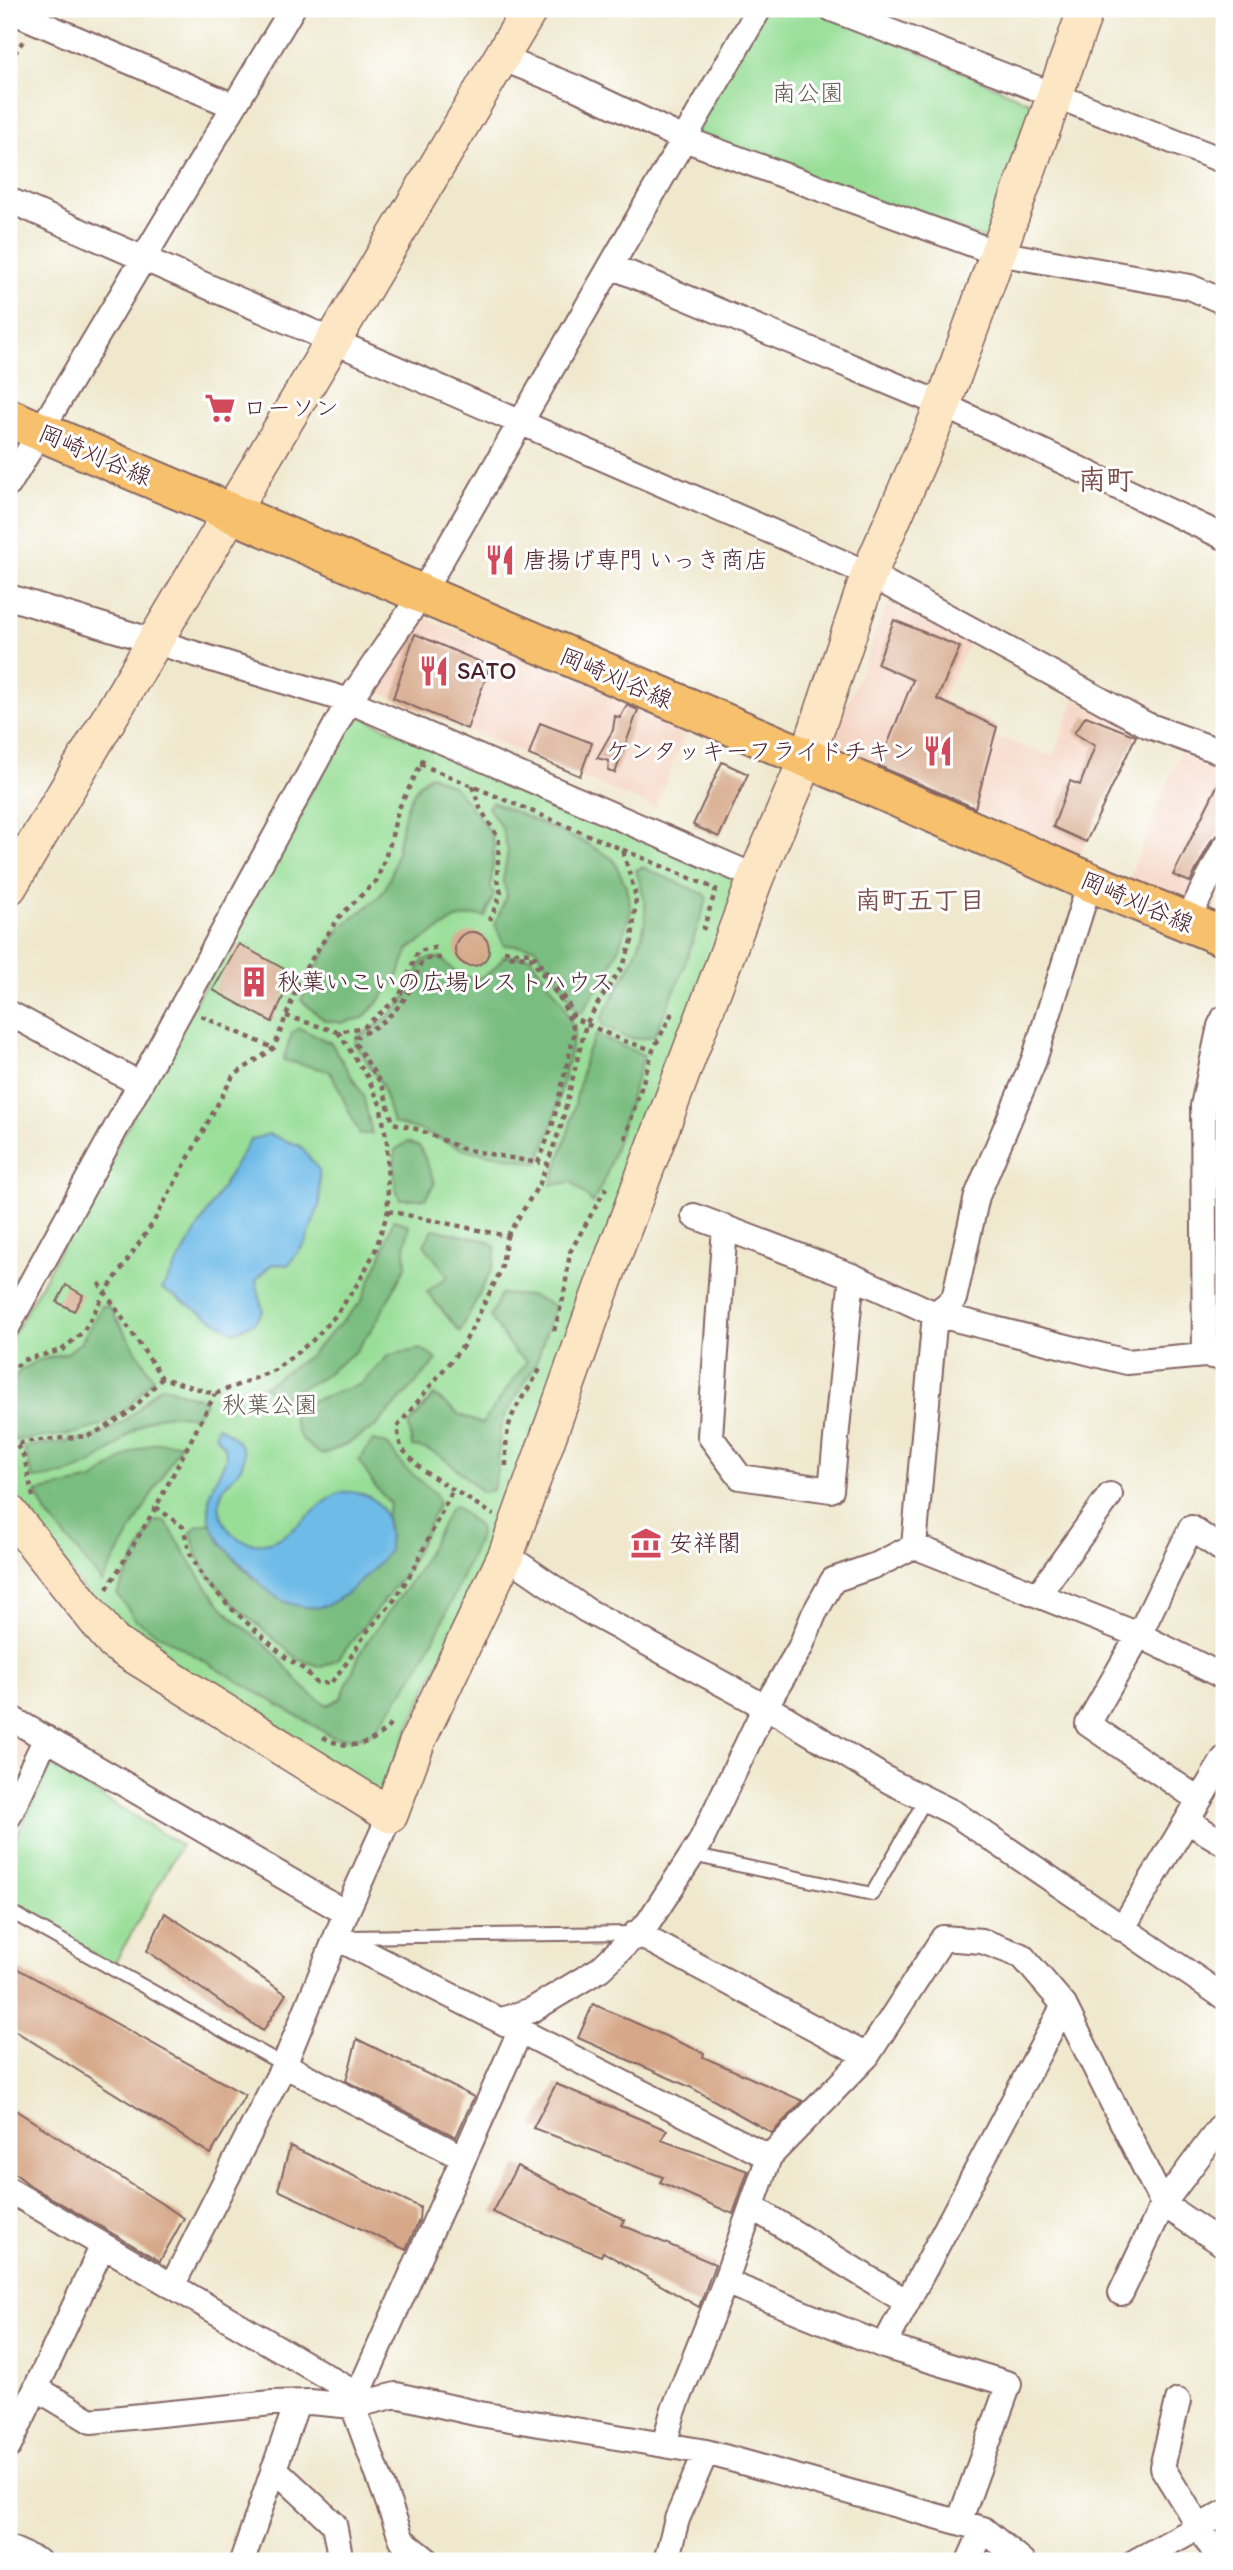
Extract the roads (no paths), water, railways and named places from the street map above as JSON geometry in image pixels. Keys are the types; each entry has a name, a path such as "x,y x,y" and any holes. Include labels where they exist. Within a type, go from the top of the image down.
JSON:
{"main road":[{"name":"岡崎刈谷線","path":"24,425 1224,937"}],"street":[{"path":"9,484 24,425 142,259 292,9"},
{"path":"9,887 530,9"},
{"path":"9,1324 349,701 421,595 760,9"},
{"path":"832,9 1224,161"},
{"path":"172,2286 284,2065 346,1913 390,1815 500,1524 607,1273 755,877 807,758 869,574 943,405 1086,9"},
{"path":"9,10 234,106"},
{"path":"500,58 576,88 684,139 997,253 1178,284 1224,302"},
{"path":"9,200 869,574 1147,725 1224,752"},
{"path":"611,266 943,405 1224,537"},
{"path":"9,597 349,701 755,877"},
{"path":"1186,923 1224,848"},
{"path":"914,1546 935,1314 954,1299 977,1196 1034,1060 1090,882"},
{"path":"9,1013 140,1084"},
{"path":"694,1216 852,1276 935,1314 1127,1362 1214,1357 1203,1106 1224,1017"},
{"path":"724,1227 710,1436 740,1478 831,1490 852,1276"},
{"path":"1038,1595 1110,1495"},
{"path":"22,1506 114,1643 390,1815"},
{"path":"500,1524 586,1611 765,1707 891,1782 954,1813 1224,1997"},
{"path":"1198,1799 1088,1724 1139,1635 1191,1528 1224,1551"},
{"path":"356,2400 462,2157 511,2024 600,1969 648,1923 700,1843 765,1707 800,1648 832,1580 878,1564 914,1546 1139,1635 1224,1677"},
{"path":"9,1717 346,1913"},
{"path":"9,1816 46,1738"},
{"path":"1122,1929 1224,1759"},
{"path":"1187,1821 1224,1843"},
{"path":"636,1933 867,2056"},
{"path":"337,1938 769,2157"},
{"path":"664,2445 673,2412 725,2281 769,2157 867,2056 943,1938 982,1941 1022,1955 1063,2005 1163,2204 1224,2245"},
{"path":"884,2346 1063,2005"},
{"path":"284,2065 462,2157"},
{"path":"1121,2293 1163,2204 1224,2122"},
{"path":"9,2190 172,2286 356,2400 402,2540 428,2561"},
{"path":"751,2207 907,2302"},
{"path":"11,2438 103,2245"},
{"path":"725,2281 884,2346 1009,2384 959,2522"},
{"path":"36,2388 91,2421 396,2395 480,2414 706,2452 984,2529 1022,2561"},
{"path":"1178,2401 1162,2467 1220,2561"},
{"path":"242,2561 297,2403"},
{"path":"666,2561 677,2519 706,2452"},
{"path":"274,2468 334,2524 341,2561"},
{"path":"1136,2561 1224,2514"},
{"path":"968,2561 984,2529"},
{"path":"9,2547 38,2561"}],"lane":[{"path":"692,1855 872,1894 925,1800"},
{"path":"9,1911 284,2065"},
{"path":"337,1938 636,1933"}],"water":[{"path":"269,1134 300,1146 319,1170 320,1203 306,1242 288,1265 272,1264 256,1280 263,1311 255,1322 234,1332 162,1289 250,1140"},
{"path":"217,1426 230,1434 243,1450 242,1464 225,1486 220,1499 223,1521 238,1538 258,1543 271,1542 293,1529 335,1495 351,1492 370,1497 381,1508 387,1523 389,1550 358,1584 329,1604 320,1607 301,1606 273,1595 226,1548 211,1523 210,1495 226,1456 222,1443 215,1435"}],"place":[{"name":"ローソン","path":"220,408"},
{"name":"唐揚げ専門 いっき商店","path":"500,560"},
{"name":"SATO","path":"434,671"},
{"name":"ケンタッキーフライドチキン","path":"938,751"},
{"name":"秋葉いこいの広場レストハウス","path":"254,982"},
{"name":"安祥閣","path":"646,1543"}],"district":[{"name":"南町","path":"1106,479"},
{"name":"南町五丁目","path":"920,900"}],"park label":[{"name":"南公園","path":"808,93"},
{"name":"秋葉公園","path":"270,1405"}]}
